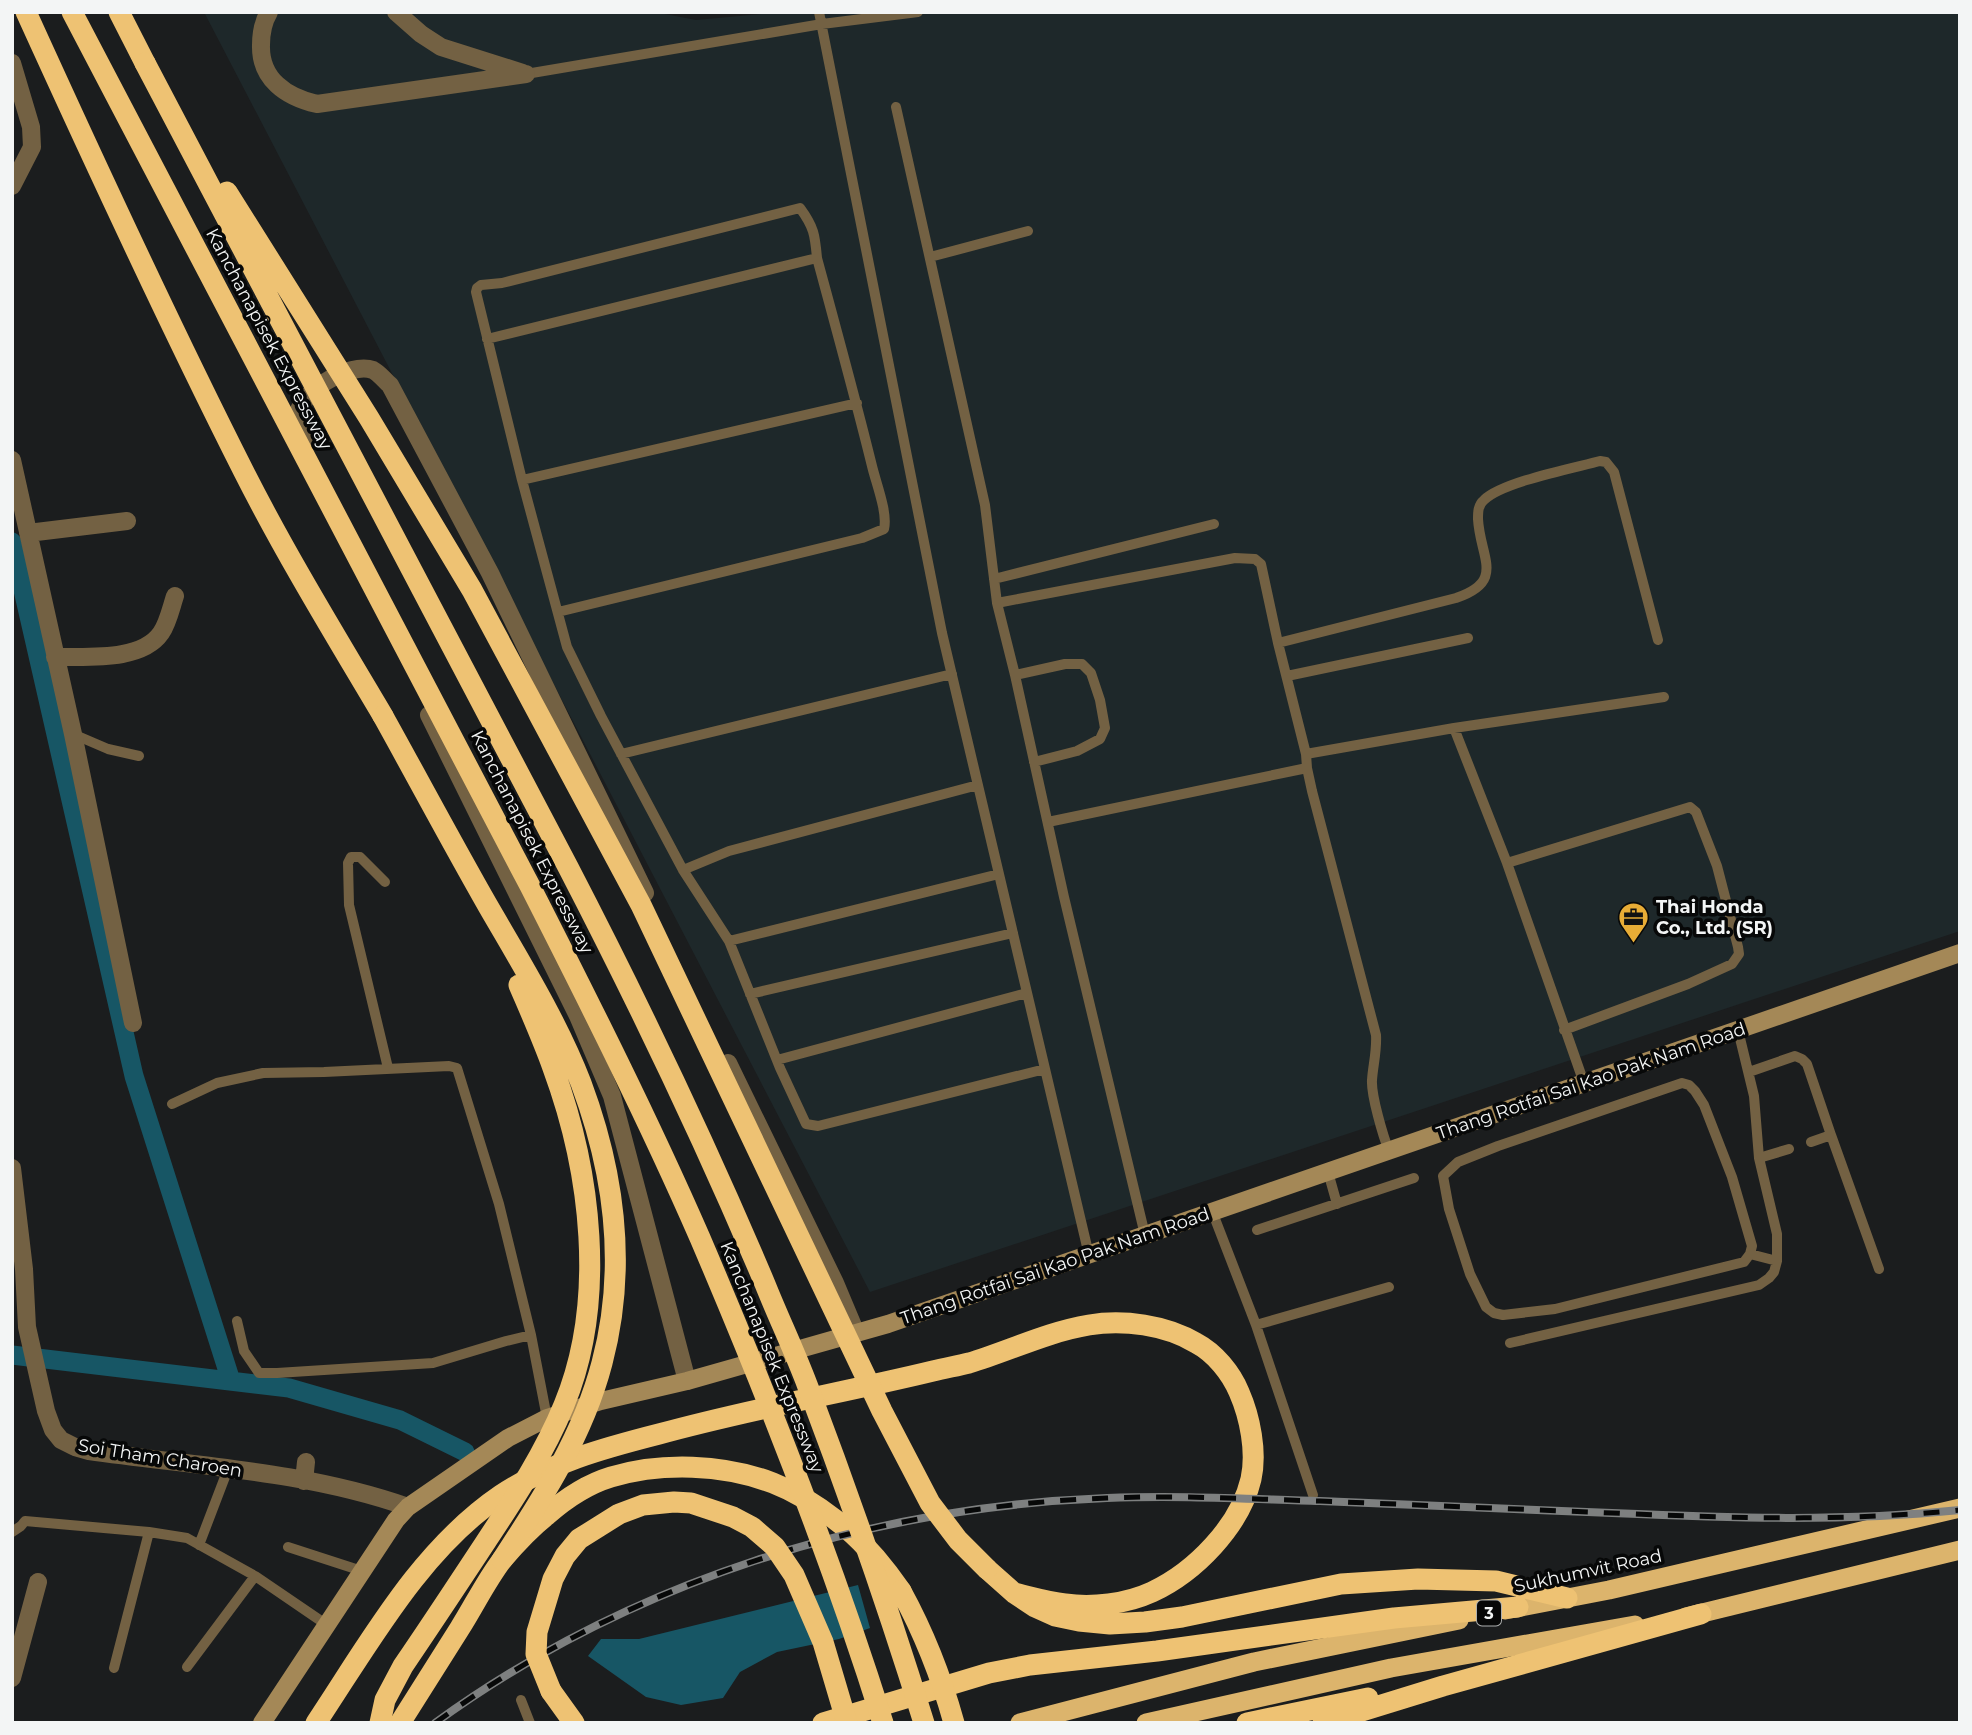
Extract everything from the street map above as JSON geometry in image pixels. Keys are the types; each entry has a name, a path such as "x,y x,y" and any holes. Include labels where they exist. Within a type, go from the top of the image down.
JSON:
{"highway":[{"path":"26,12 141,264 245,474 555,1027 580,1081 597,1130 609,1184 617,1268 613,1313 602,1364 584,1418 533,1513 402,1720"},
{"name":"Kanchanapisek Expressway","path":"72,12 530,886 634,1097 699,1237 764,1393 827,1557 883,1723"},
{"name":"Kanchanapisek Expressway","path":"119,12 568,867 681,1094 737,1217 807,1386 865,1545 924,1723"},
{"path":"145,63 369,418 472,590 641,905 882,1411 930,1503 958,1540 1014,1593 1035,1607 1055,1616 1110,1624 1182,1617 1341,1584 1418,1578 1496,1581 1567,1598"},
{"path":"380,1723 385,1700 404,1666 533,1468 564,1405 577,1365 586,1320 589,1278 588,1222 570,1123 554,1070 486,903"},
{"path":"316,1723 410,1584 473,1516 504,1493 537,1474 574,1458 694,1424 971,1362 1035,1339 1090,1325 1135,1325 1175,1333 1199,1344 1234,1380 1247,1408 1253,1454 1251,1479 1224,1534 1202,1558 1180,1576 1150,1593 1122,1602 1066,1604 1014,1593"},
{"path":"502,1560 546,1515 576,1494 608,1478 671,1467 739,1474 773,1483 811,1502 839,1522 882,1564 918,1622 935,1662 954,1723"},
{"path":"574,1723 551,1691 536,1654 537,1632 553,1579 565,1556 579,1539 619,1514 643,1505 674,1502 691,1503 733,1517 752,1527 775,1547 794,1575 823,1642 847,1723"},
{"name":"Sukhumvit Road","path":"1020,1723 1254,1662 1609,1590 1960,1508"},
{"name":"3","path":"1146,1723 1391,1668 1555,1637 1701,1614 1960,1550"},
{"path":"823,1723 989,1673 1030,1665 1157,1651 1394,1618 1518,1607"},
{"path":"1323,1723 1443,1686 1701,1614"},
{"path":"1247,1723 1331,1704 1443,1686"}],"main road":[{"name":"Thang Rotfai Sai Kao Pak Nam Road","path":"262,1723 396,1520 408,1507 508,1438 547,1418 888,1324 1960,953"}],"street":[{"path":"269,12 261,35 261,55 267,74 279,88 298,100 317,104 526,74"},
{"path":"396,12 441,47 526,74"},
{"path":"12,63 31,127 32,147 12,186"},
{"path":"687,1381 612,1096 578,1016 445,748 330,503 297,420 301,402 315,389 341,373 362,368 375,371 390,386 490,573 835,1283 856,1333"},
{"path":"12,460 132,1023"},
{"path":"28,533 127,521"},
{"path":"55,657 123,654 142,649 162,632 175,596"},
{"name":"Soi Tham Charoen","path":"12,1168 24,1269 27,1327 46,1411 53,1430 61,1440 89,1451 304,1481 376,1496 408,1507"},
{"path":"304,1481 306,1462"},
{"path":"12,1678 38,1582"}],"lane":[{"path":"526,74 820,18 918,12"},
{"path":"820,18 936,606 1089,1255"},
{"path":"897,107 985,505 997,603 1145,1235"},
{"path":"558,612 862,538 884,529 881,503 857,403 817,258 816,240 811,223 800,208 477,288 522,480 567,648 683,870 729,942 806,1124 818,1126 1045,1069"},
{"path":"930,257 1028,231"},
{"path":"487,339 817,258"},
{"path":"522,480 857,403"},
{"path":"1278,643 1473,592 1485,579 1487,571 1479,532 1478,511 1486,497 1511,485 1600,461 1606,462 1614,472 1658,640"},
{"path":"994,579 1214,524"},
{"path":"997,603 1235,558 1255,559 1261,564 1306,754 1307,768 1376,1035 1377,1051 1371,1082 1383,1137 1389,1151"},
{"path":"1287,676 1468,638"},
{"path":"1015,675 1065,664 1082,664 1091,673 1100,700 1105,728 1100,739 1077,751 1034,762"},
{"path":"621,754 952,674"},
{"path":"1306,754 1454,728 1664,697"},
{"path":"1454,728 1507,863 1584,1083"},
{"path":"72,734 108,749 139,756"},
{"path":"1048,822 1307,768"},
{"path":"683,870 729,851 978,785"},
{"path":"1507,863 1690,807 1696,812 1717,866 1738,947 1737,959 1688,984 1564,1030"},
{"path":"385,882 360,857 351,857 348,863 349,905 388,1068"},
{"path":"729,942 999,874"},
{"path":"750,994 1013,933"},
{"path":"777,1060 1027,993"},
{"path":"1510,1343 1759,1285 1774,1272 1777,1261 1777,1234 1759,1158 1754,1096 1738,1030"},
{"path":"1749,1072 1795,1056 1807,1064 1879,1269"},
{"path":"172,1104 217,1083 263,1073 449,1066 457,1068 499,1204 531,1335 547,1418"},
{"path":"1682,1083 1689,1085 1704,1105 1731,1177 1752,1246 1750,1254 1744,1262 1555,1308 1503,1315 1494,1313 1486,1307 1470,1274 1449,1209 1443,1176 1458,1162 1498,1146 1682,1083"},
{"path":"1811,1142 1831,1135"},
{"path":"1759,1158 1789,1149"},
{"path":"1328,1172 1337,1203"},
{"path":"1257,1230 1414,1178"},
{"path":"1212,1211 1256,1325 1313,1495"},
{"path":"1750,1254 1777,1261"},
{"path":"1256,1325 1389,1287"},
{"path":"237,1321 244,1352 259,1373 433,1363 531,1335"},
{"path":"199,1545 228,1469"},
{"path":"12,1532 25,1521 187,1538 254,1576 327,1625"},
{"path":"114,1668 149,1532"},
{"path":"288,1547 362,1571"},
{"path":"187,1667 254,1576"},
{"path":"521,1700 530,1723"}],"shaded area":[{"path":"204,12 655,12 696,20 782,12 1960,12 1960,931 870,1292"}],"water":[{"path":"858,1585 870,1628 839,1639 777,1652 740,1672 723,1698 681,1705 646,1697 588,1656 601,1639 639,1639"}],"waterway":[{"path":"12,542 134,1076 231,1381"},
{"path":"12,1355 289,1388 400,1420 465,1452"}],"railway":[{"path":"435,1723 510,1673 588,1630 670,1592 754,1561 840,1536 928,1517 1017,1504 1107,1498 1187,1497 1786,1518 1960,1510"}],"place":[{"name":"Thai Honda Co., Ltd. (SR)","path":"1633,944"}]}
